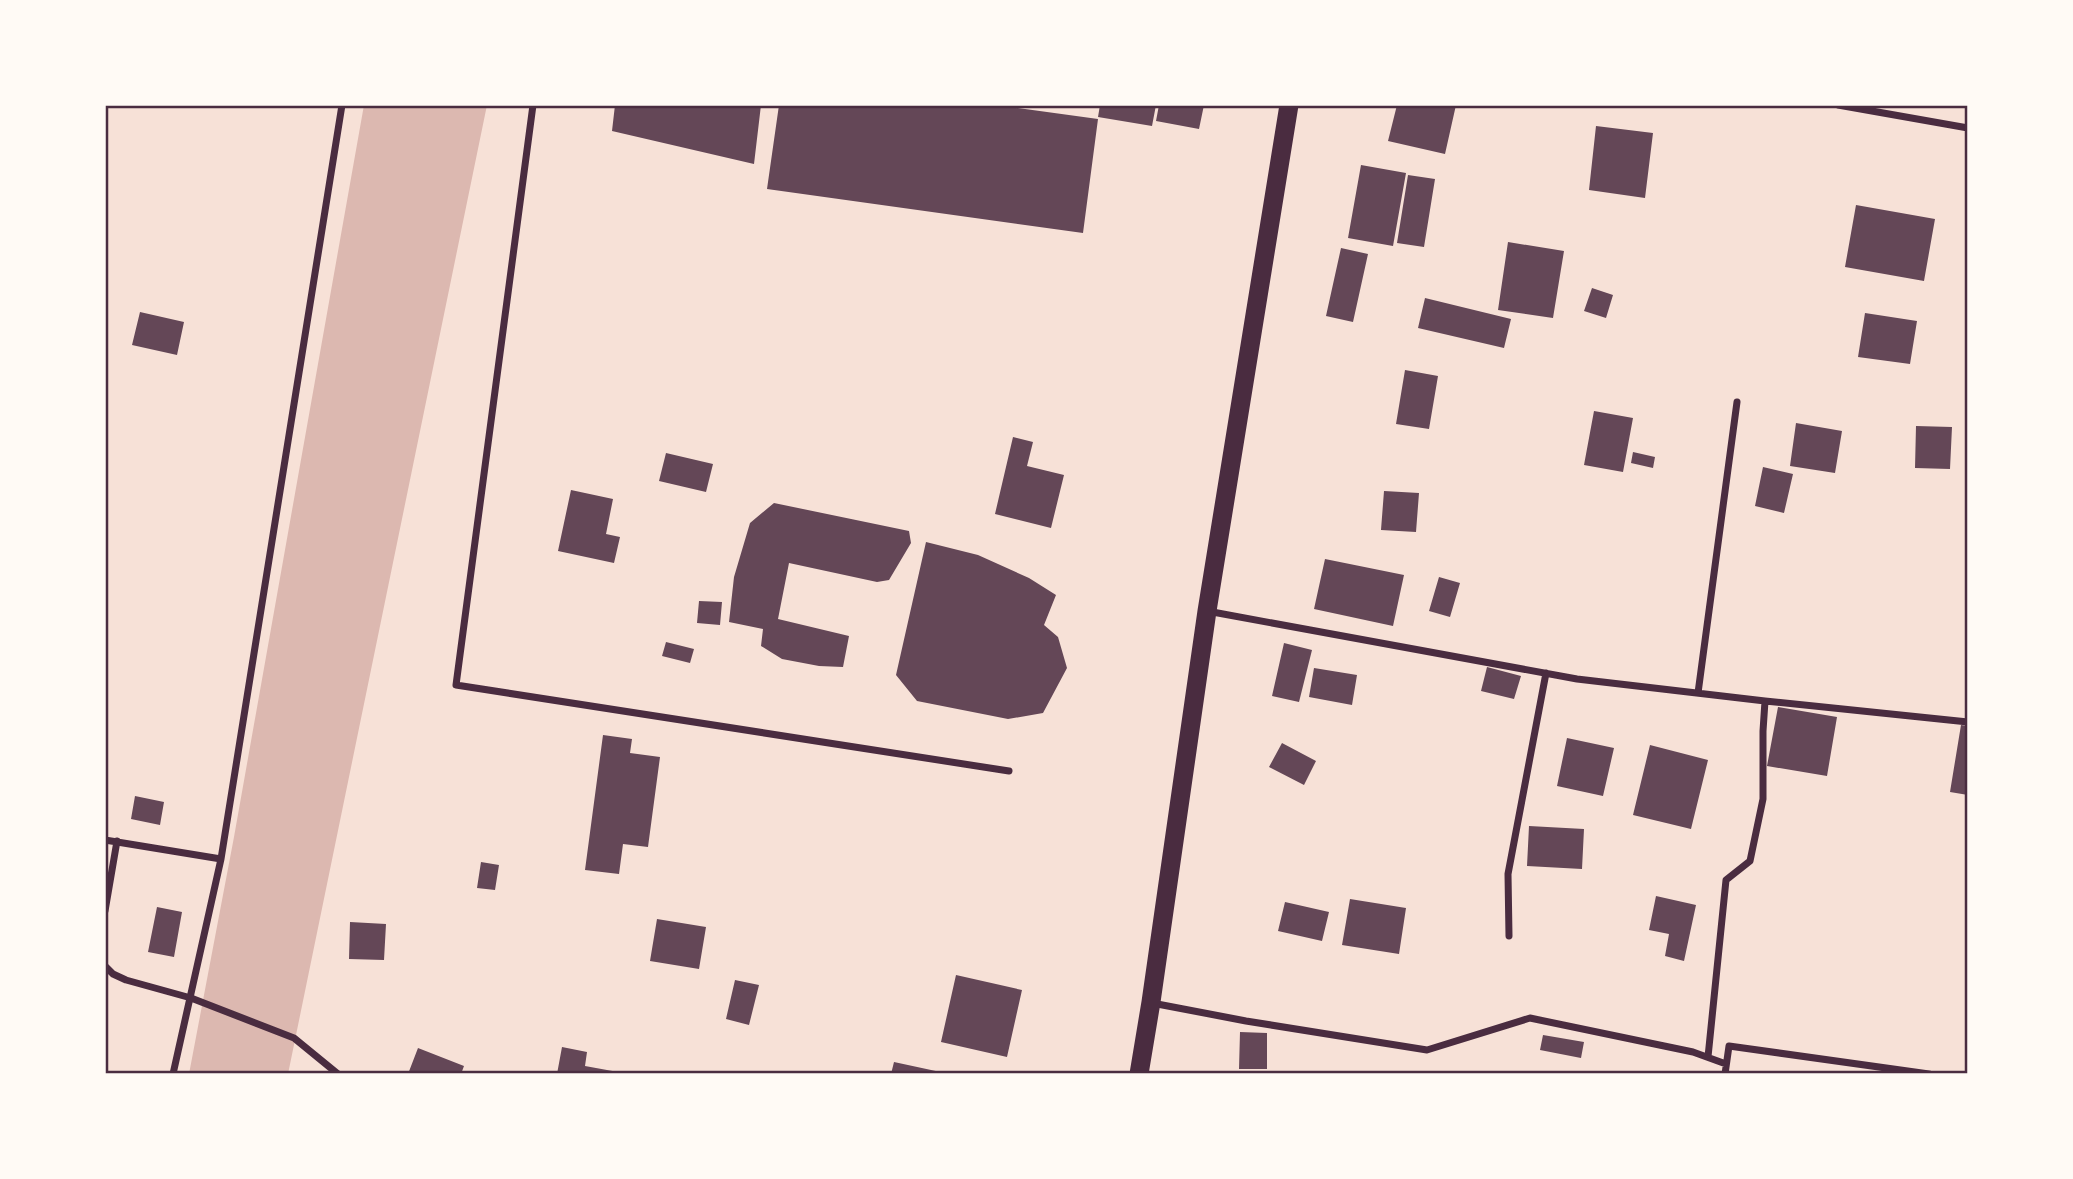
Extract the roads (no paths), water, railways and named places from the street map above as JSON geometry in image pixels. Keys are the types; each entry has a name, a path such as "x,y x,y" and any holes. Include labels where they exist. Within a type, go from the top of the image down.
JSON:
{"highway":[{"path":"1139,1074 1207,611 1289,105"}],"street":[{"path":"173,1074 195,999 221,859 342,105"},
{"path":"533,105 456,685 1009,771"},
{"path":"1838,105 1968,128"},
{"path":"1698,693 1737,402"},
{"path":"1207,611 1546,673 1765,701 1968,722"},
{"path":"1509,936 1508,874 1546,673"},
{"path":"1707,1057 1726,880 1750,862 1763,799 1765,701"},
{"path":"105,839 221,859"},
{"path":"105,911 117,841"},
{"path":"105,966 113,974 126,980 195,999 294,1038 338,1074"},
{"path":"1151,1002 1246,1021 1427,1050 1530,1018 1693,1052 1726,1064"},
{"path":"1725,1074 1729,1046 1929,1074"}]}
